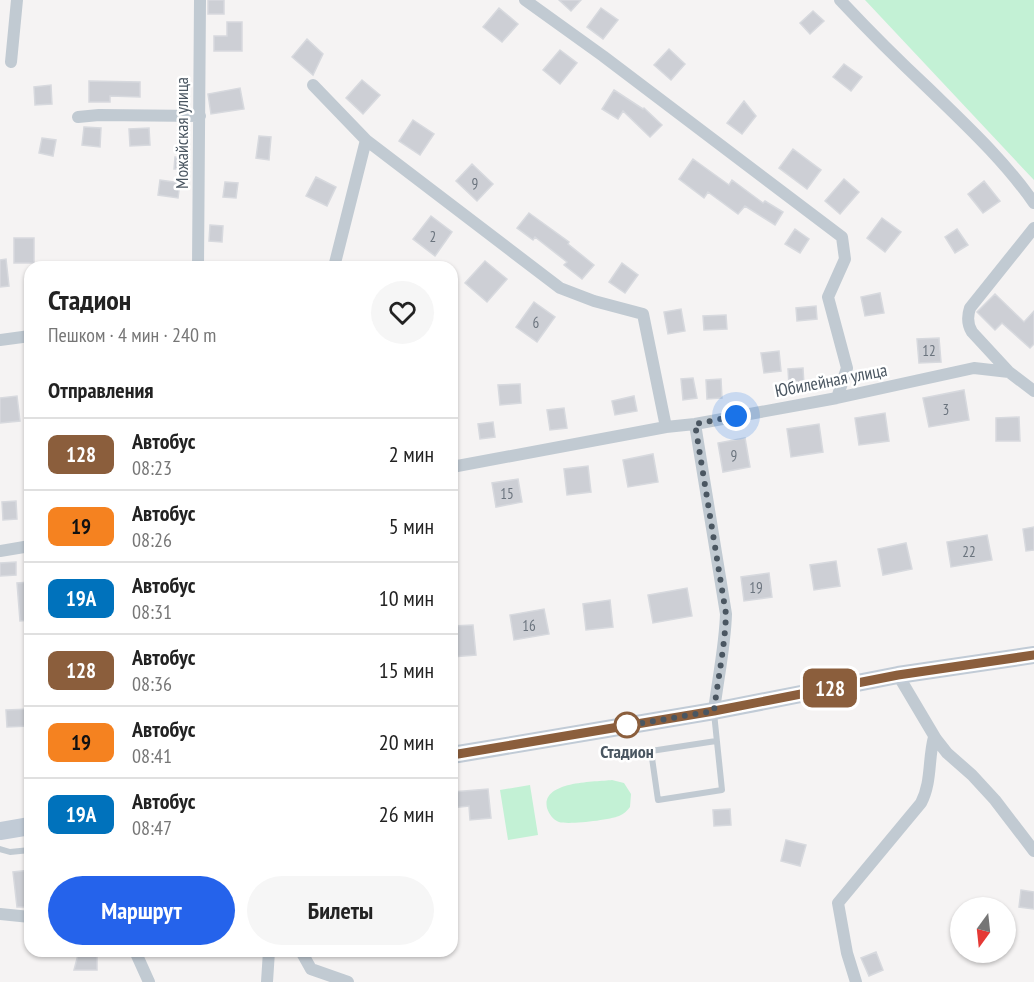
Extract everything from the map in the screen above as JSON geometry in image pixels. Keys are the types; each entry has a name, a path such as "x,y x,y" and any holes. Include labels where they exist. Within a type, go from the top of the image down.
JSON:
{"street":[{"path":"11,62 17,0"},
{"name":"Можайская улица","path":"198,261 200,0"},
{"path":"525,0 842,237 845,259 828,297 847,368 837,398"},
{"path":"840,0 974,133 1004,165 1034,203"},
{"path":"313,85 366,140 560,288 594,301 643,314 666,427"},
{"path":"78,117 99,115 200,116"},
{"path":"336,261 366,140"},
{"path":"1034,228 970,308 968,317 969,328 972,332 1009,372 1034,391"},
{"path":"0,340 24,337"},
{"name":"Юбилейная улица","path":"458,466 837,398 974,368 1009,372"},
{"path":"695,424 726,614 725,640 719,666 714,711"},
{"path":"0,550 24,547"},
{"path":"458,754 714,711 898,675 1034,655"},
{"path":"898,675 934,737 995,800 1034,851"},
{"path":"856,982 847,953 838,903 926,795 934,737"},
{"path":"0,831 24,827"},
{"path":"0,914 24,916"},
{"path":"138,957 149,982"},
{"path":"267,982 268,957"},
{"path":"304,957 311,969 348,982"}],"lane":[{"path":"714,711 722,790 658,800 651,751 716,741"},
{"path":"0,849 10,852 24,851"}],"green space":[{"path":"865,0 1034,0 1034,180 1033,179"},
{"path":"612,780 624,783 631,794 630,807 621,815 614,818 564,823 555,820 547,808 547,799 560,788"},
{"path":"530,785 538,835 508,840 500,790"}],"building":[{"path":"208,0 224,0 224,14 208,14"},
{"path":"559,0 581,0 571,11"},
{"path":"499,8 518,24 502,42 483,27"},
{"path":"601,8 618,20 603,39 587,27"},
{"path":"813,11 824,21 810,34 800,23"},
{"path":"227,22 242,22 242,51 214,51 214,36 227,36"},
{"path":"307,39 323,54 313,75 292,57"},
{"path":"669,49 685,64 671,80 654,65"},
{"path":"560,50 577,63 560,84 543,70"},
{"path":"844,64 862,77 851,91 833,77"},
{"path":"362,80 380,95 363,114 346,98"},
{"path":"89,81 140,82 140,97 110,96 110,102 89,102"},
{"path":"51,85 52,104 35,105 34,87"},
{"path":"240,88 244,109 211,114 208,94"},
{"path":"614,90 644,108 662,125 650,137 623,111 618,119 602,109"},
{"path":"744,101 756,116 742,134 727,123"},
{"path":"413,120 434,134 420,155 399,141"},
{"path":"84,127 101,128 100,147 82,145"},
{"path":"149,128 150,145 130,146 129,129"},
{"path":"259,136 271,137 269,160 256,158"},
{"path":"42,138 56,140 53,156 39,153"},
{"path":"793,149 821,170 807,189 779,168"},
{"path":"175,157 186,157 186,169 174,169"},
{"path":"693,159 729,185 732,180 763,203 765,201 783,212 775,225 745,206 738,214 708,192 704,198 679,179"},
{"path":"472,164 493,184 477,201 456,181"},
{"path":"316,177 336,187 327,206 306,196"},
{"path":"844,179 859,192 840,214 825,201"},
{"path":"160,180 180,183 178,198 158,195"},
{"path":"984,181 1000,201 983,213 968,194"},
{"path":"225,182 238,183 236,198 223,197"},
{"path":"529,213 569,242 568,244 594,265 582,279 564,265 567,262 535,237 533,240 517,228"},
{"path":"431,216 452,232 435,256 413,239"},
{"path":"882,218 901,232 885,252 867,238"},
{"path":"210,225 223,226 222,242 209,241"},
{"path":"795,229 809,239 800,253 785,244"},
{"path":"957,229 968,245 955,253 945,237"},
{"path":"14,238 34,238 34,261 14,263"},
{"path":"6,259 9,286 0,287 0,260"},
{"path":"485,261 507,279 487,302 465,283"},
{"path":"622,263 638,275 625,293 609,282"},
{"path":"880,293 884,313 865,316 861,297"},
{"path":"995,294 1024,322 1034,311 1034,344 1030,348 1002,323 995,330 977,312"},
{"path":"534,302 555,317 537,342 516,327"},
{"path":"816,306 817,319 797,321 796,308"},
{"path":"681,309 685,331 668,334 664,312"},
{"path":"726,315 727,329 704,330 703,316"},
{"path":"939,338 941,362 919,363 917,339"},
{"path":"779,351 781,371 764,373 761,353"},
{"path":"803,368 804,385 789,386 788,369"},
{"path":"693,378 697,398 683,400 681,379"},
{"path":"721,379 722,398 707,399 706,380"},
{"path":"520,384 521,403 500,405 498,385"},
{"path":"964,390 969,420 929,427 923,398"},
{"path":"17,396 20,421 0,423 0,398"},
{"path":"634,396 637,411 615,415 612,401"},
{"path":"564,408 567,428 550,430 547,410"},
{"path":"885,413 889,441 859,445 855,418"},
{"path":"1019,417 1020,441 996,441 996,418"},
{"path":"493,422 495,437 480,439 478,424"},
{"path":"819,424 823,452 791,457 787,429"},
{"path":"745,438 750,467 723,472 718,443"},
{"path":"653,454 658,482 628,487 623,460"},
{"path":"588,466 591,492 567,495 564,469"},
{"path":"518,479 522,502 496,507 492,483"},
{"path":"16,501 17,519 3,520 2,502"},
{"path":"1034,527 1034,550 1026,551 1023,529"},
{"path":"987,535 992,560 951,567 947,542"},
{"path":"906,543 912,569 883,575 878,549"},
{"path":"836,561 840,586 814,590 810,565"},
{"path":"16,562 16,575 0,576 0,563"},
{"path":"769,573 772,597 744,601 741,577"},
{"path":"24,582 24,621 20,621 17,583"},
{"path":"687,588 692,616 653,623 648,595"},
{"path":"610,600 613,627 586,630 583,604"},
{"path":"544,609 549,634 514,640 510,615"},
{"path":"473,625 476,655 458,656 458,626"},
{"path":"24,709 24,726 7,727 6,710"},
{"path":"488,789 491,818 470,820 469,806 458,807 458,792"},
{"path":"730,809 731,825 714,826 713,810"},
{"path":"786,840 806,845 800,866 781,861"},
{"path":"24,871 24,907 17,907 13,872"},
{"path":"1021,890 1034,892 1034,909 1019,907"},
{"path":"876,952 883,970 869,976 861,958"},
{"path":"77,957 97,957 97,970 74,970"}],"bus line":[{"name":"128","path":"458,754 714,711 898,675 1034,655"}],"place":[{"name":"Стадион","path":"627,725"}],"route":[{"path":"627,725 624,726 714,711 719,666 725,640 726,614 695,424 736,416"}]}
